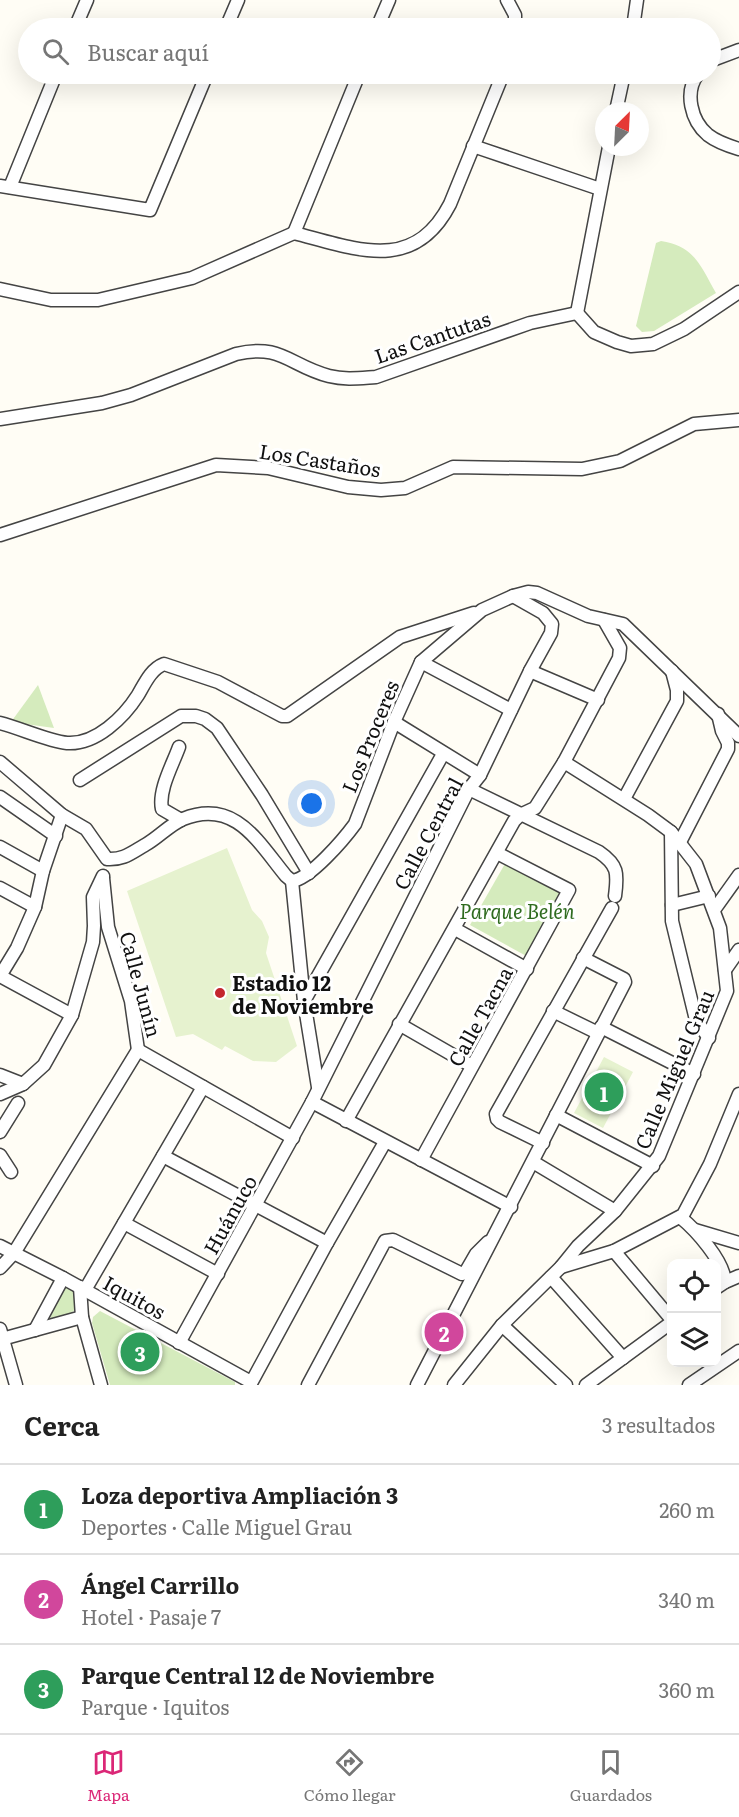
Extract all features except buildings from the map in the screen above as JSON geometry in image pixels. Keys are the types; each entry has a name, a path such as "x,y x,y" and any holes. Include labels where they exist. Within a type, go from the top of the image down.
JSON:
{"street":[{"path":"79,18 87,0"},
{"path":"230,18 238,0"},
{"path":"381,18 389,0"},
{"path":"507,0 515,18"},
{"path":"634,18 637,0"},
{"path":"721,57 739,50"},
{"path":"52,84 5,187 150,210 203,84"},
{"path":"294,233 355,84"},
{"path":"0,289 51,300 98,300 192,278 294,233 366,249 388,251 408,248 424,238 440,223 499,84"},
{"path":"618,102 622,84"},
{"path":"693,84 689,99 695,117 708,134 739,149"},
{"path":"474,146 600,189"},
{"path":"607,156 577,313 594,332 631,346 653,344 684,329 739,292"},
{"name":"Las Cantutas","path":"0,419 102,403 252,350 266,350 278,354 330,376 350,379 376,377 530,323 577,313"},
{"name":"Los Castaños","path":"0,535 216,465 268,468 348,487 381,490 405,488 453,467 582,469 620,460 694,424 739,420"},
{"name":"Los Proceres","path":"292,881 309,873 355,824 394,722 421,662 482,610 528,591 537,593 571,609 623,624 672,670"},
{"name":"Calle Central","path":"312,1102 551,633 552,624 543,613 513,596"},
{"path":"0,723 67,743 90,738 118,720 136,698 150,675 158,666 164,664 218,682 282,716 287,716 400,637 482,610"},
{"path":"346,1121 514,821 520,815 535,808 564,762 620,658 620,648 604,620"},
{"path":"421,662 511,710"},
{"path":"672,670 718,714 736,727"},
{"path":"624,799 677,701 672,670"},
{"path":"530,671 598,700"},
{"path":"680,842 728,749 718,714"},
{"path":"80,780 181,716 188,715 205,719 217,728 256,786 309,873"},
{"path":"394,722 480,775"},
{"path":"179,747 166,782 161,805 181,820"},
{"path":"304,1001 443,754"},
{"path":"0,762 62,815 86,829 107,859 120,860 151,842 181,820 200,814 231,817 243,824 292,881 304,1001 318,1087"},
{"name":"Calle Miguel Grau","path":"454,1385 502,1325 615,1211 653,1166 694,1074 727,991 720,928 696,864 671,832 624,799 564,762"},
{"path":"470,789 599,852 610,859 617,878 613,902 496,1114 500,1122 543,1143"},
{"path":"0,797 56,836"},
{"path":"62,815 43,871 36,907 17,948 0,976 72,1015"},
{"path":"671,832 672,921 696,1020 708,1038"},
{"path":"0,847 43,871"},
{"name":"Calle Tacna","path":"421,1160 569,890 497,853"},
{"name":"Calle Junín","path":"107,859 103,876 108,927 131,1001 138,1050 293,1138"},
{"path":"714,910 739,874"},
{"path":"0,1094 23,1084 44,1065 72,1015 93,942 93,897 103,876"},
{"path":"0,888 36,907"},
{"path":"672,905 709,896"},
{"path":"454,929 527,969"},
{"path":"725,970 739,950"},
{"path":"417,1385 511,1207 625,980 584,958"},
{"path":"553,1011 600,1030 694,1074"},
{"path":"399,1024 472,1066"},
{"path":"0,1268 14,1253 138,1050"},
{"path":"0,1075 23,1084"},
{"path":"101,1385 82,1317 83,1289 203,1087"},
{"path":"561,1267 614,1251 680,1218 699,1188 739,1094"},
{"path":"312,1102 511,1207"},
{"name":"Huánuco","path":"179,1343 312,1102"},
{"path":"0,1132 10,1109"},
{"path":"556,1115 653,1166"},
{"path":"251,1383 385,1142"},
{"path":"0,1155 11,1172"},
{"path":"163,1156 327,1244"},
{"path":"533,1162 615,1211"},
{"path":"680,1218 695,1230 715,1259"},
{"path":"124,1223 218,1274"},
{"path":"695,1230 739,1243"},
{"path":"308,1385 385,1241 389,1239 462,1274 465,1273 478,1252 497,1233"},
{"name":"Iquitos","path":"0,1246 63,1278 251,1383"},
{"path":"614,1251 667,1315"},
{"path":"721,1268 724,1272 721,1285"},
{"path":"721,1285 739,1276"},
{"path":"551,1277 623,1358"},
{"path":"35,1330 63,1278"},
{"path":"16,1385 1,1334 35,1330 82,1317"},
{"path":"502,1325 566,1385"},
{"path":"586,1385 667,1325"},
{"path":"689,1385 739,1351"}],"green space":[{"path":"661,241 682,248 696,259 716,293 654,331 642,332 636,326 656,243"},
{"path":"38,685 54,728 11,722"},
{"name":"Estadio 12 de Noviembre","path":"227,848 252,910 262,921 269,937 266,953 297,1046 276,1062 253,1061 225,1046 222,1050 193,1034 176,1037 127,891"},
{"name":"Parque Belén","path":"506,862 565,893 530,958 470,925"},
{"path":"604,1057 633,1072 603,1128 574,1113"},
{"path":"66,1284 76,1290 76,1309 71,1313 49,1320"},
{"path":"100,1311 235,1382 235,1385 110,1385 92,1323 93,1317"}],"place":[{"name":"Estadio 12 de Noviembre","path":"220,993"},
{"name":"Loza deportiva Ampliación 3","path":"604,1092"},
{"name":"Ángel Carrillo","path":"444,1332"},
{"name":"Parque Central 12 de Noviembre","path":"140,1352"}]}
